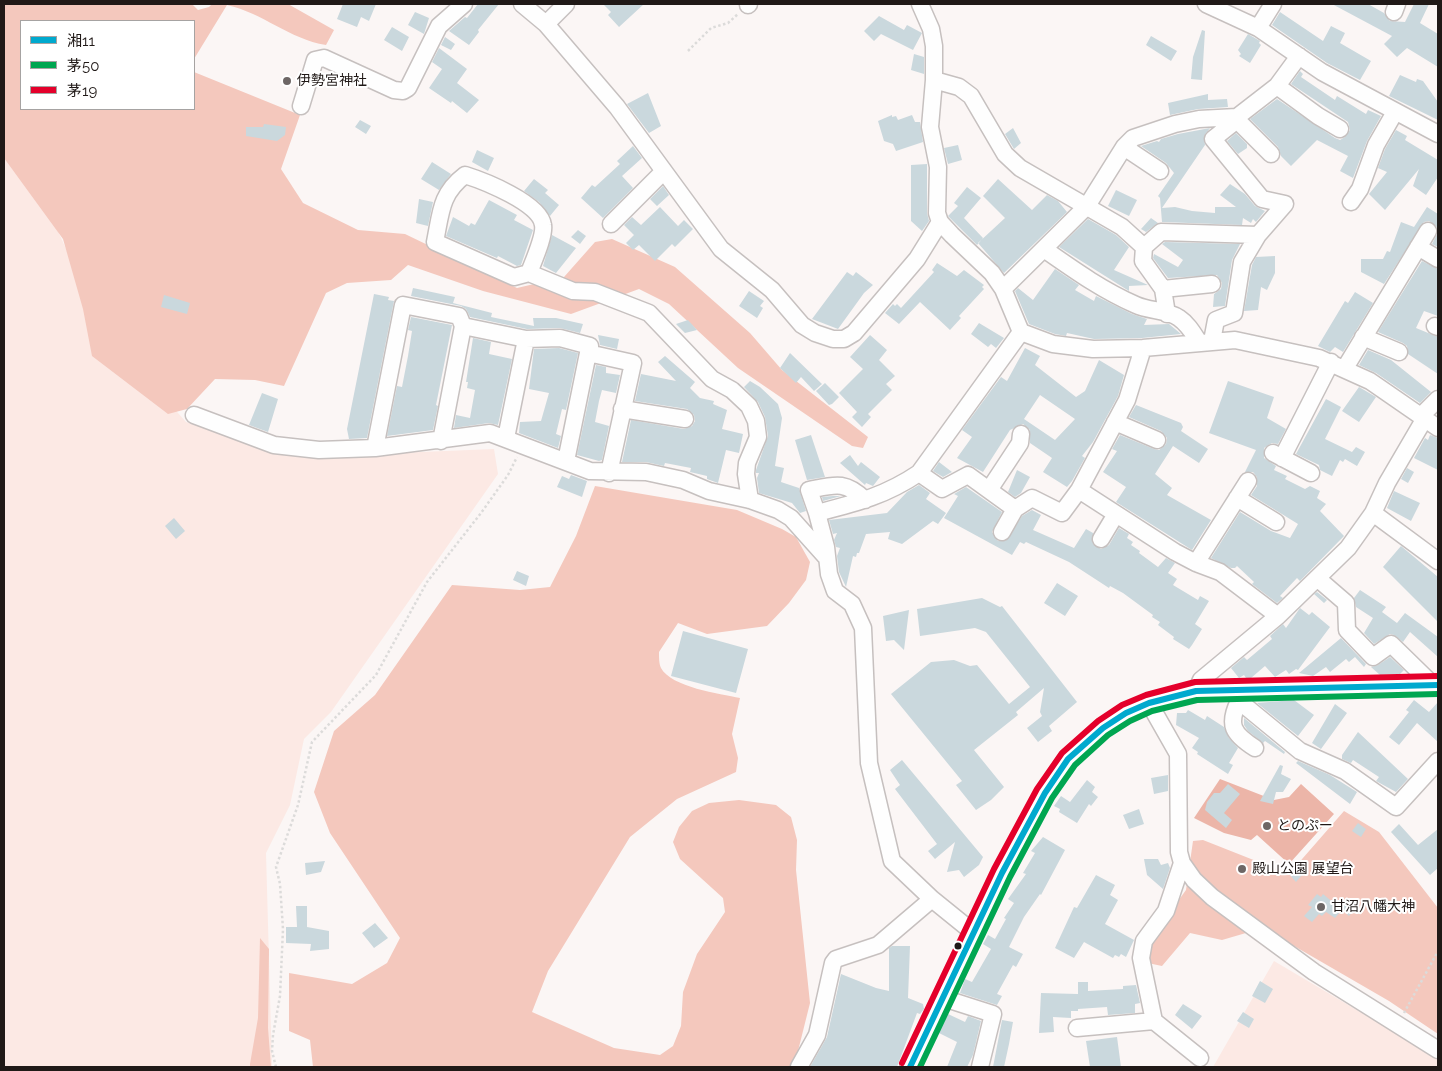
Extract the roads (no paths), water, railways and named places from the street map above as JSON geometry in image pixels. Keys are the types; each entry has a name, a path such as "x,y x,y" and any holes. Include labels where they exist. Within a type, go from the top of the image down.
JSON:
{"main road":[{"path":"910,1067 1015,846 1045,792 1068,759 1103,728 1126,713 1149,703 1196,691 1236,696 1435,685"}],"street":[{"path":"301,106 315,60 318,58 324,58 394,90 403,91 408,88 439,26 464,4"},
{"path":"522,4 546,24 617,107 721,249 772,290 802,325 815,333 833,340 844,339 854,333 917,259 940,222"},
{"path":"546,24 566,4"},
{"path":"920,4 931,29 934,46 934,80 930,127 938,167 937,213 940,222 992,273 1003,290 1021,332 1053,344 1093,348 1143,348 1206,341 1235,340 1319,358 1370,381 1438,428"},
{"path":"1206,4 1258,28 1337,80 1438,134"},
{"path":"1258,28 1273,4"},
{"path":"1206,341 1216,320 1234,314 1242,262 1258,235 1285,204 1262,199 1213,140 1237,118 1278,86 1299,56"},
{"path":"934,80 959,87 970,96 1005,154 1020,168 1122,227 1144,247"},
{"path":"1278,86 1318,116 1340,129"},
{"path":"1351,202 1360,189 1376,145 1395,112"},
{"path":"1003,290 1087,206 1124,147 1133,138 1143,133 1199,119 1237,118 1271,154"},
{"path":"1124,147 1160,171"},
{"path":"611,224 664,171"},
{"path":"529,273 544,228 542,220 520,198 489,183 465,175 453,184 444,199 435,242 514,277 529,273 573,291 595,292 650,314 712,379 732,390 749,406 756,421 758,437 747,463 746,474 750,500"},
{"path":"1311,473 1277,456 1338,365 1363,338 1428,231"},
{"path":"1167,314 1163,289 1143,261 1144,247 1161,232 1258,235"},
{"path":"1418,247 1438,259"},
{"path":"1044,249 1083,277 1116,296 1147,310 1178,317 1206,341"},
{"path":"1163,289 1212,284"},
{"path":"375,448 403,305 459,316 463,326 441,441"},
{"path":"463,326 526,339 560,338 590,346 566,461"},
{"path":"817,513 865,500 895,489 919,473 1021,332"},
{"path":"1363,338 1399,352"},
{"path":"506,438 526,339"},
{"path":"1002,532 1015,508 1032,498 1062,513 1079,490 1127,400 1143,348"},
{"path":"588,353 633,363 609,473"},
{"path":"1196,691 1201,680 1278,616 1348,548 1373,513 1423,417 1438,398"},
{"path":"622,409 685,419"},
{"path":"194,415 274,445 319,450 375,448 441,441 490,433 524,444 590,471 609,473 646,472 683,480 709,491 750,500 778,510 791,518 826,556"},
{"path":"1115,422 1157,440"},
{"path":"989,490 1020,443 1021,434"},
{"path":"919,473 942,489 968,475 1015,508"},
{"path":"1196,563 1248,481"},
{"path":"865,500 846,486 836,485 809,490 826,547 826,556 835,591 852,604 864,628 869,764 892,860 932,899 974,933"},
{"path":"1079,490 1196,563 1220,572 1278,616"},
{"path":"1237,498 1276,522"},
{"path":"1373,513 1438,561"},
{"path":"1100,538 1116,514"},
{"path":"1317,578 1346,603 1348,630 1373,657 1391,644 1435,685"},
{"path":"1236,696 1232,722 1239,736 1255,748"},
{"path":"1236,696 1300,751 1345,772 1396,807 1438,761"},
{"path":"1149,703 1178,754 1178,837 1182,863 1194,880 1220,902 1314,972 1438,1050"},
{"path":"1182,863 1166,911 1144,941 1141,958 1154,1021 1200,1058"},
{"path":"799,1067 816,1035 836,959 878,945 932,899"},
{"path":"942,998 993,1014 980,1067"},
{"path":"1077,1028 1154,1021"}],"place":[{"name":"伊勢宮神社","path":"287,81"},
{"name":"とのぷー","path":"1267,826"},
{"name":"殿山公園 展望台","path":"1242,869"},
{"name":"甘沼八幡大神","path":"1321,907"}]}
